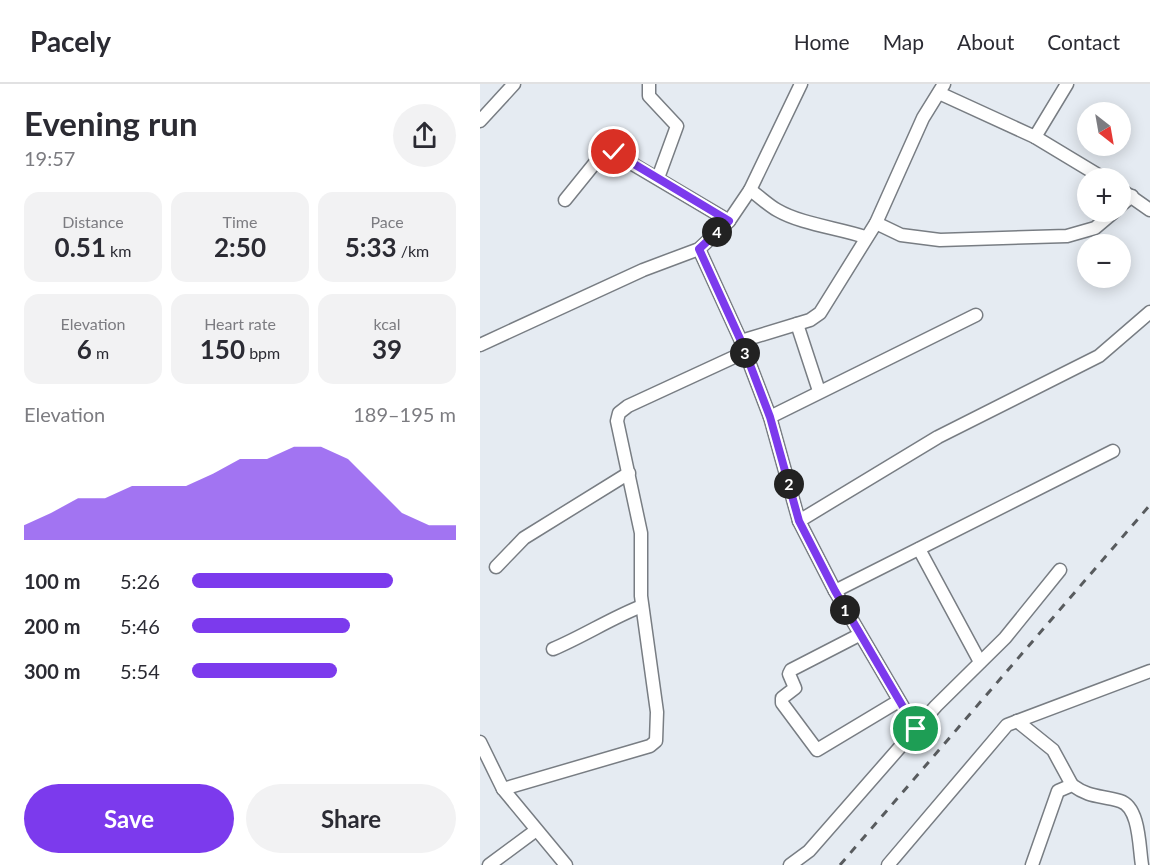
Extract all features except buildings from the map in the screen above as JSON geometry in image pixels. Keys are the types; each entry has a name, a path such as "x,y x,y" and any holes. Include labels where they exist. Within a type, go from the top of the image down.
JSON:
{"street":[{"path":"480,122 513,84"},
{"path":"649,84 649,96 677,126 658,178"},
{"path":"480,345 643,270 699,249 729,221 750,190 801,84"},
{"path":"1035,137 1067,84"},
{"path":"503,789 650,746 656,741 657,712 642,606 640,533 617,421 619,413 628,406 743,346 820,313 865,237 876,223 924,118 942,88 1035,137 1086,168"},
{"path":"565,200 603,153 609,150 729,221"},
{"path":"750,190 777,210 803,220 832,226 865,237"},
{"path":"1132,196 1150,210"},
{"path":"876,223 901,235 940,240 1067,237 1095,228 1102,222"},
{"path":"699,249 743,346 770,417 799,521 859,635 897,702 916,729"},
{"path":"799,521 938,437 1099,356 1150,312"},
{"path":"770,417 976,315"},
{"path":"798,324 819,391"},
{"path":"835,591 1113,451"},
{"path":"496,567 524,538 629,473"},
{"path":"919,549 980,663"},
{"path":"790,865 809,851 916,729 1005,638 1060,570"},
{"path":"553,649 580,638 614,617 642,606"},
{"path":"859,635 791,670 789,674 795,688 782,698 782,704 817,750 897,702"},
{"path":"888,865 1007,725 1116,686 1150,671"},
{"path":"1017,721 1053,750 1072,785 1085,795 1122,801 1131,809 1142,865"},
{"path":"481,746 503,789 535,831 566,865"},
{"path":"1032,865 1058,791 1072,785"},
{"path":"489,865 535,831"}],"railway":[{"path":"840,865 1150,505"}],"route":[{"path":"614,152 729,221 699,249 741,341 770,417 799,521 897,702 916,729"}]}
